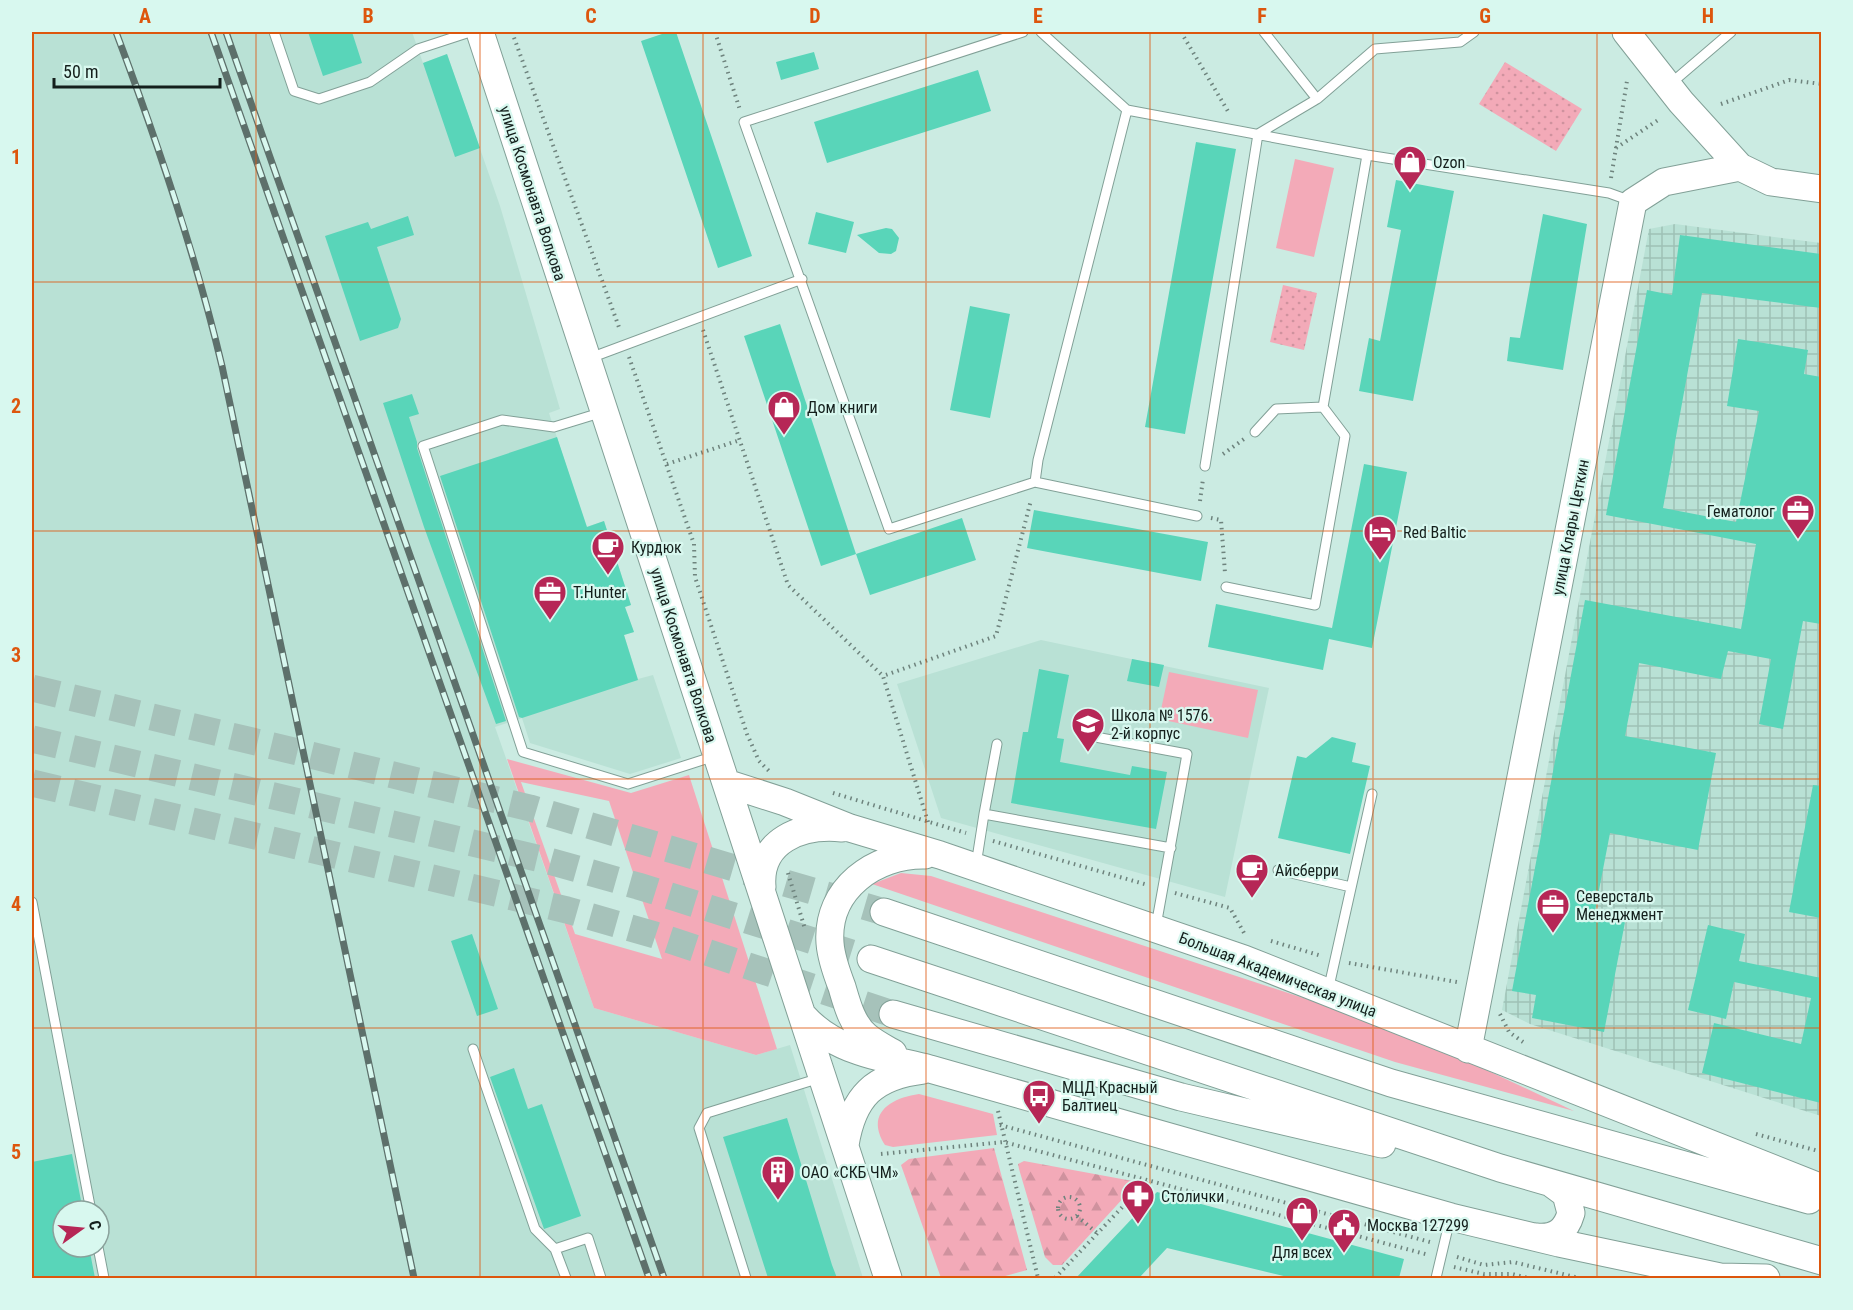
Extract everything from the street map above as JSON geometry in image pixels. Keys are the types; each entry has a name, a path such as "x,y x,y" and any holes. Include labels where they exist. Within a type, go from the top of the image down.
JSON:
{"main road":[{"name":"улица Космонавта Волкова","path":"480,32 888,1278"},
{"path":"1626,32 1669,86 1740,167 1771,182 1821,189"},
{"path":"1621,197 1664,182 1740,167"},
{"name":"улица Клары Цеткин","path":"1468,1049 1621,197"},
{"name":"Большая Академическая улица","path":"726,783 785,802 850,828 940,855 1244,959 1821,1188"},
{"path":"763,897 762,861 771,849 796,834 824,826 850,828"},
{"path":"930,1069 893,1053 865,1035 850,1011 830,943 832,918 841,896 854,880 888,859 907,855 940,855"},
{"path":"884,912 1391,1083 1821,1203"},
{"path":"871,959 1500,1168 1821,1260"},
{"path":"893,1014 1181,1097 1323,1132 1500,1168"},
{"path":"802,1015 827,1039 846,1048 930,1069 1450,1217 1720,1278 1766,1278"},
{"path":"844,1146 848,1123 858,1102 871,1088 903,1072 930,1069"},
{"path":"1536,1238 1555,1236 1569,1222 1572,1213 1566,1194 1551,1183"}],"lane":[{"path":"274,32 294,91 319,99 370,82 418,49 470,32"},
{"path":"1023,32 744,122 802,279 889,529 1035,482 1197,516"},
{"path":"1041,32 1127,110 1367,155 1621,197"},
{"path":"1264,32 1317,99"},
{"path":"1258,134 1317,99 1375,49 1460,42 1474,32"},
{"path":"1669,86 1731,32"},
{"path":"1035,482 1038,460 1127,110"},
{"path":"1205,466 1258,134"},
{"path":"1226,587 1315,605 1345,436 1323,407 1367,155"},
{"path":"587,359 802,279"},
{"path":"1255,432 1276,409 1323,407"},
{"path":"605,411 554,428 502,420 423,446 523,752 628,784 717,756"},
{"path":"1090,736 1187,754 1156,929"},
{"path":"975,868 997,744"},
{"path":"1327,992 1372,794"},
{"path":"984,814 1171,848"},
{"path":"1278,870 1351,887"},
{"path":"32,902 89,1199"},
{"path":"473,1049 535,1229 555,1250 566,1278"},
{"path":"746,1278 699,1128 707,1113 823,1077"},
{"path":"1436,1278 1450,1217"},
{"path":"555,1250 588,1238 601,1278"},
{"path":"100,1259 104,1278"}],"path":[{"path":"512,32 694,544 695,577 747,734 759,761 768,771 776,774"},
{"path":"715,32 744,122"},
{"path":"1181,32 1240,131"},
{"path":"1720,104 1789,80 1821,84"},
{"path":"1621,197 1616,148 1628,81"},
{"path":"1616,148 1658,120"},
{"path":"698,318 788,585 883,676 928,823"},
{"path":"1226,587 1221,520 1197,516 1205,466 1255,432"},
{"path":"667,464 741,440"},
{"path":"883,676 996,636 1035,482"},
{"path":"826,791 928,823 1230,908 1245,934"},
{"path":"1267,940 1357,966 1480,986"},
{"path":"1499,1011 1509,1032 1525,1044"},
{"path":"998,1110 1038,1278"},
{"path":"1000,1125 1443,1245 1458,1258 1484,1265 1513,1262 1579,1278"},
{"path":"881,1154 1004,1142 1149,1178 1440,1258 1454,1267 1484,1276 1512,1274 1528,1278"},
{"path":"1055,1278 1149,1178"},
{"path":"1069,1197 1076,1200 1080,1206 1077,1216 1067,1219 1061,1215 1059,1206 1062,1200 1069,1197"},
{"path":"1077,1216 1097,1233"}],"shaded area":[{"path":"32,32 412,32 423,63 447,54 500,206 560,409 549,413 586,527 604,521 631,605 616,610 618,616 627,613 634,632 624,635 638,679 653,675 681,758 630,774 530,743 522,718 495,727 594,1008 756,1055 790,1045 863,1278 32,1278"},
{"path":"1675,224 1821,243 1821,1116 1530,1024 1502,1010 1649,229"},
{"name":"Школа № 1576. 2-й корпус","path":"1041,640 1269,688 1225,897 941,818 897,684"}],"green space":[{"path":"1505,62 1582,109 1556,151 1479,104"},
{"path":"1295,159 1334,168 1314,257 1276,248"},
{"path":"1283,285 1317,293 1304,350 1270,342"},
{"path":"1169,672 1258,690 1248,738 1159,719"},
{"path":"507,759 631,793 689,775 777,1049 756,1055 594,1008","holes":["521,782 609,801 662,959 575,934"]},
{"path":"901,873 931,876 1352,1014 1465,1060 1574,1111 1395,1062 872,884"},
{"path":"919,1094 993,1114 997,1135 893,1147 885,1145 878,1125 879,1116 884,1109 899,1099"},
{"path":"994,1148 1027,1270 998,1278 941,1278 901,1165 909,1159"},
{"path":"1024,1161 1138,1182 1062,1265 1053,1265 1045,1257 1019,1169 1018,1164"}],"building":[{"path":"308,32 352,32 362,63 323,76"},
{"path":"668,32 676,32 752,256 718,268 641,41"},
{"path":"814,52 819,69 781,80 776,62"},
{"path":"447,54 480,148 455,157 423,63"},
{"path":"978,70 991,111 827,163 814,122"},
{"path":"1196,142 1236,149 1185,434 1145,427"},
{"path":"1396,180 1454,191 1413,401 1359,391 1369,338 1380,341 1401,230 1387,227"},
{"path":"816,212 854,222 846,253 808,244"},
{"path":"1543,214 1587,224 1563,370 1507,361 1510,337 1520,338"},
{"path":"408,216 414,235 377,247 401,319 398,328 360,341 325,236 368,222 371,229"},
{"path":"886,228 892,229 899,238 896,251 891,254 879,253 857,235"},
{"path":"1680,235 1821,254 1821,308 1702,293 1663,508 1736,522 1759,411 1727,406 1738,339 1808,350 1804,374 1821,377 1821,624 1803,621 1783,729 1759,724 1771,659 1728,651 1721,679 1639,663 1625,736 1716,753 1698,850 1610,833 1594,916 1625,922 1604,1032 1532,1018 1536,995 1512,991 1585,600 1741,629 1756,544 1606,515 1647,290 1672,295"},
{"path":"970,306 1010,314 990,418 950,410"},
{"path":"780,324 856,554 821,566 744,336"},
{"path":"412,394 419,414 409,417 417,448 506,721 496,724 424,527 383,403"},
{"path":"557,437 587,527 604,521 631,605 625,607 634,632 624,635 638,680 522,718 519,717 440,476"},
{"path":"1364,464 1407,472 1372,648 1329,639 1323,670 1208,647 1216,604 1332,628"},
{"path":"1034,510 1208,542 1201,581 1027,548"},
{"path":"962,518 976,560 870,595 856,554"},
{"path":"1132,659 1164,665 1159,687 1127,681"},
{"path":"1039,669 1069,675 1057,738 1064,739 1060,762 1130,775 1132,766 1167,772 1156,829 1011,803 1023,732 1028,732"},
{"path":"1332,737 1356,743 1352,762 1370,766 1350,854 1278,838 1297,756 1306,758"},
{"path":"1813,785 1821,786 1821,918 1789,912"},
{"path":"1708,925 1745,934 1739,961 1821,978 1821,1103 1702,1073 1714,1023 1801,1044 1811,998 1734,982 1726,1019 1688,1010"},
{"path":"472,934 498,1009 477,1016 451,941"},
{"path":"514,1068 528,1109 542,1104 581,1216 544,1229 490,1077"},
{"name":"ОАО «СКБ ЧМ»","path":"787,1118 837,1278 768,1278 723,1137"},
{"path":"72,1154 81,1199 51,1199 51,1259 91,1259 95,1278 32,1278 32,1162"},
{"path":"1157,1192 1404,1259 1399,1278 1292,1278 1167,1248 1139,1278 1076,1278"}],"tunnel":[{"path":"32,688 530,808 884,912"},
{"path":"32,739 549,861 638,886 871,959"},
{"path":"32,783 567,910 655,935 893,1014"}],"railway":[{"path":"116,32 174,197 200,281 222,366 414,1278"},
{"path":"211,32 649,1278"},
{"path":"226,32 664,1278"}],"place":[{"name":"Ozon","path":"1410,191"},
{"name":"Дом книги","path":"784,436"},
{"name":"Гематолог","path":"1798,540"},
{"name":"Red Baltic","path":"1380,561"},
{"name":"Курдюк","path":"608,576"},
{"name":"T.Hunter","path":"550,621"},
{"name":"Школа № 1576. 2-й корпус","path":"1088,753"},
{"name":"Айсберри","path":"1252,899"},
{"name":"Северсталь Менеджмент","path":"1553,934"},
{"name":"МЦД Красный Балтиец","path":"1039,1125"},
{"name":"ОАО «СКБ ЧМ»","path":"778,1201"},
{"name":"Столички","path":"1138,1225"},
{"name":"Для всех","path":"1302,1242"},
{"name":"Москва 127299","path":"1344,1254"}]}
